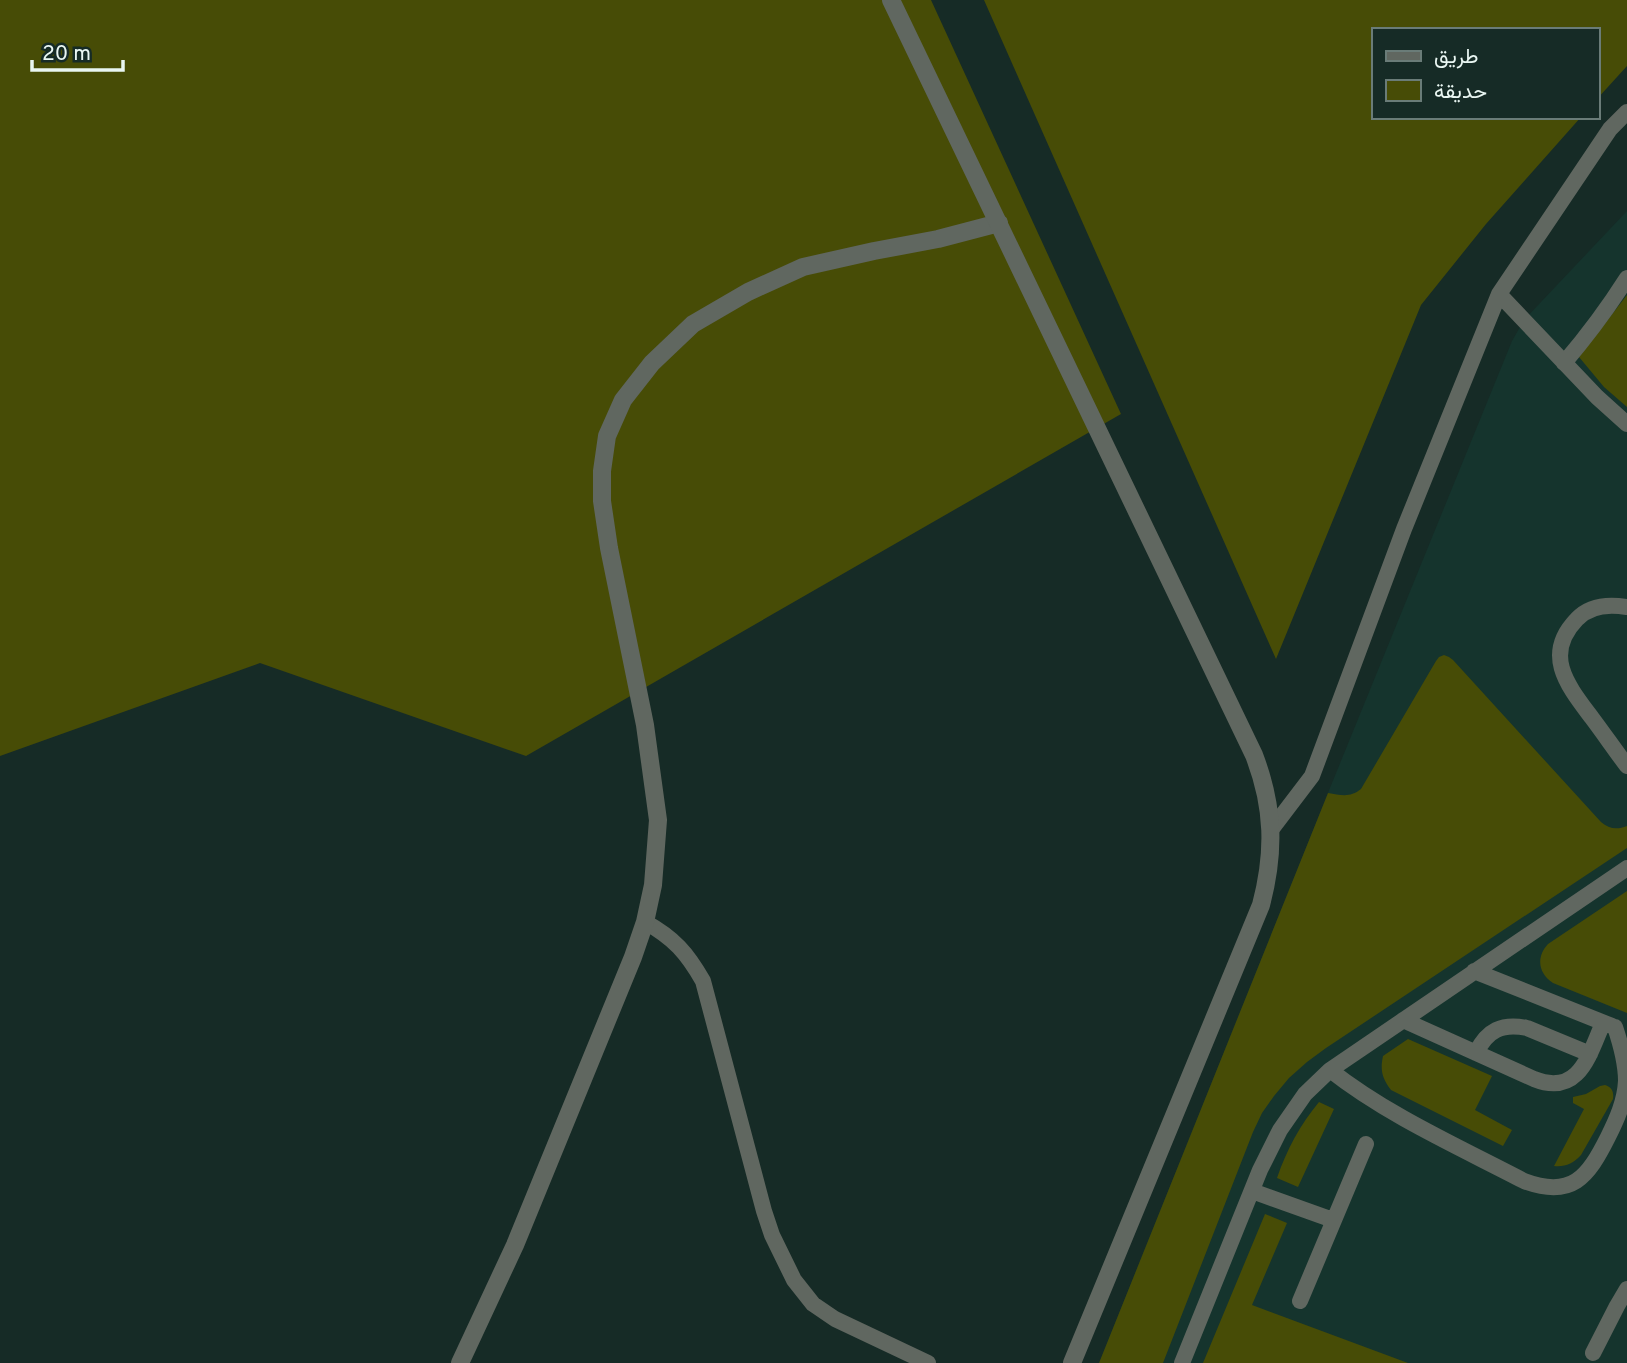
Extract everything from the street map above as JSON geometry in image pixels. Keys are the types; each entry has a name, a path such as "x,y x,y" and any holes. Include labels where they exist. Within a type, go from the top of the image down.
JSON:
{"street":[{"path":"891,0 1254,755 1266,792 1271,856 1256,917 1072,1363"},
{"path":"460,1363 515,1245 633,957 645,922 653,885 658,820 645,724 602,501 602,471 607,436 623,400 652,363 693,324 748,292 803,267 938,239 999,223"}],"lane":[{"path":"1271,830 1312,776 1404,529 1499,294 1610,129 1627,112"},
{"path":"1563,363 1594,327 1627,278"},
{"path":"1499,294 1563,363 1627,424"},
{"path":"1627,607 1613,604 1596,607 1581,615 1569,627 1562,642 1560,659 1563,676 1627,766"},
{"path":"1182,1363 1252,1191 1280,1130 1306,1094 1330,1070 1627,868"},
{"path":"645,922 679,945 703,981 764,1211 772,1235 794,1280 813,1304 835,1319 928,1363"},
{"path":"1474,971 1615,1027"},
{"path":"1403,1020 1543,1083 1553,1084 1572,1078 1580,1071 1590,1054 1615,1027"},
{"path":"1476,1053 1480,1043 1488,1035 1507,1026 1517,1026 1590,1054"},
{"path":"1330,1070 1370,1098 1415,1124 1524,1181 1538,1187 1553,1188 1574,1182 1591,1168 1619,1116 1626,1081 1625,1064 1615,1027"},
{"path":"1300,1301 1366,1144"},
{"path":"1252,1191 1333,1220"},
{"path":"1593,1353 1627,1289"}],"shaded area":[{"path":"1627,211 1627,1363 1099,1363 1512,341 1524,320"}],"green space":[{"path":"0,0 931,0 1121,414 526,756 260,663 0,756"},
{"path":"984,0 1627,0 1627,66 1599,97 1599,28 1372,28 1372,119 1579,119 1486,224 1421,305 1276,659"},
{"path":"1627,295 1627,407 1604,387 1579,357"},
{"path":"1444,655 1453,660 1601,822 1613,828 1627,826 1627,848 1326,1048 1289,1078 1262,1113 1253,1132 1163,1363 1099,1363 1328,793 1349,795 1361,789 1436,661"},
{"path":"1627,891 1627,1013 1553,983 1544,975 1540,959 1548,944"},
{"path":"1408,1039 1492,1076 1475,1110 1512,1130 1503,1146 1391,1090 1383,1074 1383,1056"},
{"path":"1605,1085 1612,1090 1613,1099 1581,1155 1569,1164 1554,1166 1584,1109 1573,1103 1573,1097"},
{"path":"1319,1102 1334,1109 1298,1187 1277,1178 1295,1138"},
{"path":"1265,1214 1287,1223 1252,1305 1408,1363 1203,1363"}]}
